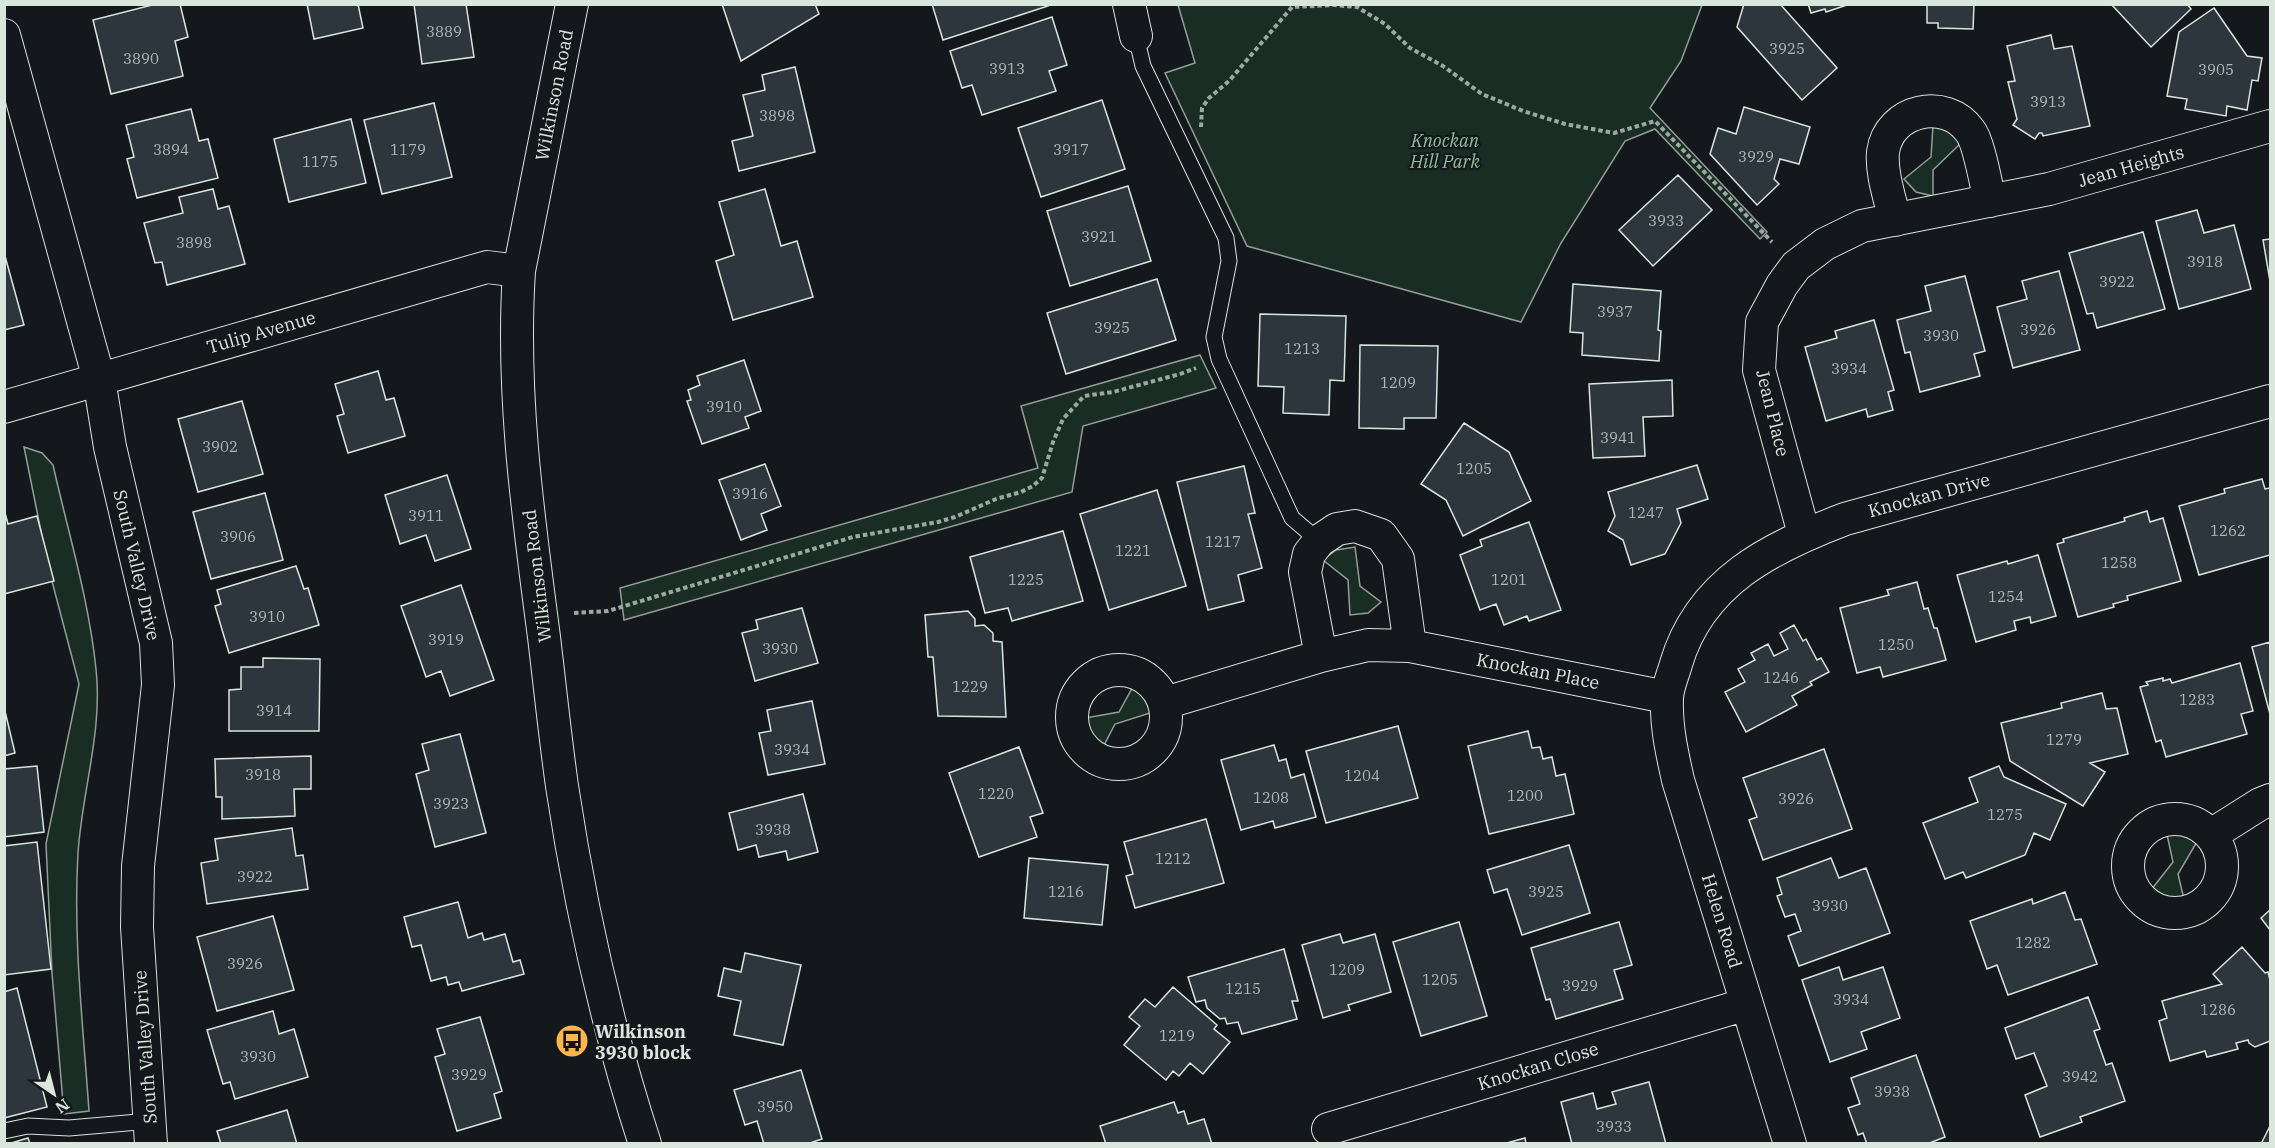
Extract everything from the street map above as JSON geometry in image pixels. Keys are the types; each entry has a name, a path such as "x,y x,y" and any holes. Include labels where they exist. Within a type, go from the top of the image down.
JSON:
{"street":[{"name":"Wilkinson Road","path":"572,4 519,271 518,415 562,786 583,902 606,1009 645,1143"},
{"path":"1129,4 1136,36"},
{"name":"South Valley Drive","path":"4,35 99,379 110,447 156,642 158,685 138,867 137,927 150,1132"},
{"path":"1895,220 1884,169 1883,152 1889,135 1899,123 1905,117 1922,111 1938,111 1958,119 1972,132 1990,201"},
{"name":"Jean Heights","path":"1990,201 2049,189 2271,126"},
{"name":"Jean Place","path":"1804,534 1760,370 1762,321 1782,285 1796,266 1825,244 1862,226 1990,201"},
{"name":"Tulip Avenue","path":"4,407 487,267 519,271"},
{"name":"Knockan Drive","path":"1666,697 1680,651 1699,613 1726,582 1760,557 1804,534 1845,519 2271,401"},
{"path":"1321,656 1305,572 1309,554 1318,541 1337,529 1355,526 1381,535 1398,558 1410,646"},
{"name":"Knockan Place","path":"1165,703 1321,656 1368,645 1410,646 1666,697"},
{"name":"Helen Road","path":"1666,697 1668,736 1678,780 1790,1143"},
{"path":"2211,835 2260,804 2271,801"},
{"name":"Knockan Close","path":"1328,1129 1748,1004"}],"lane":[{"path":"1136,36 1143,66 1226,238 1229,261 1214,337 1219,359 1292,518 1318,541"},
{"path":"4,1131 28,1126 150,1132"}],"path":[{"path":"1185,153 1197,144 1201,134 1202,108 1209,98 1229,81 1292,6 1357,7 1385,24 1410,48 1443,66 1482,94 1534,114 1565,124 1614,133 1655,121 1796,266"},
{"path":"570,613 608,611 853,537 947,520 996,499 1021,492 1042,478 1062,419 1084,396 1113,392 1180,374"}],"green space":[{"name":"Knockan Hill Park","path":"1178,5 1702,5 1681,61 1650,108 1767,232 1760,239 1655,129 1625,141 1561,243 1521,322 1247,246 1165,73 1195,63"},
{"path":"1933,125 1949,130 1962,142 1933,170 1933,196 1916,192 1904,179 1931,157"},
{"path":"1200,355 1216,388 1083,426 1072,492 624,620 620,588 1038,468 1021,406"},
{"path":"24,447 42,453 53,465 78,566 96,669 97,715 80,830 77,885 79,982 89,1111 64,1114 52,973 46,844 79,684 48,566"},
{"path":"1355,547 1360,586 1381,602 1368,613 1350,615 1348,580 1323,560 1336,550"},
{"path":"1135,683 1147,695 1153,712 1115,724 1103,747 1090,736 1085,718 1119,712"},
{"path":"2166,830 2183,831 2198,840 2178,874 2184,899 2166,900 2151,890 2173,862"}],"building":[{"path":"156,4 180,4 188,37 175,41 183,76 111,94 93,20"},
{"path":"307,4 358,4 363,28 314,39"},
{"path":"414,4 466,4 474,57 422,64"},
{"path":"722,4 815,4 819,14 741,61"},
{"path":"932,4 1048,4 1048,6 943,40"},
{"path":"1744,4 1780,4 1837,68 1802,100 1737,27"},
{"path":"1808,4 1850,4 1826,12 1825,9 1811,13"},
{"path":"1927,4 1974,4 1973,29 1938,28 1938,23 1927,23"},
{"path":"2111,4 2187,4 2191,9 2151,47"},
{"path":"2214,8 2247,56 2262,58 2258,81 2252,80 2247,110 2227,106 2226,116 2185,109 2187,99 2167,96 2179,32"},
{"path":"1052,17 1067,65 1049,71 1056,91 982,115 972,85 962,88 950,51"},
{"path":"2051,35 2054,49 2072,46 2090,126 2043,136 2039,133 2035,139 2013,125 2017,119 2008,82 2015,81 2007,46"},
{"path":"795,67 815,152 739,171 732,141 753,136 743,95 765,90 762,75"},
{"path":"1102,100 1125,169 1041,197 1018,128"},
{"path":"434,103 452,177 382,194 364,120"},
{"path":"1744,107 1810,127 1799,164 1780,159 1774,179 1779,184 1757,205 1710,154 1718,128 1736,134"},
{"path":"191,109 199,141 208,139 218,178 137,198 127,159 134,157 126,125"},
{"path":"351,119 366,183 289,202 274,139"},
{"path":"1678,175 1712,210 1653,266 1619,230"},
{"path":"1128,186 1151,261 1070,286 1047,211"},
{"path":"213,189 218,209 229,206 245,264 167,285 162,262 155,263 144,223 183,213 179,197"},
{"path":"765,189 781,246 797,241 813,297 733,320 716,261 734,255 719,202"},
{"path":"2197,210 2204,233 2234,225 2251,289 2179,309 2156,221"},
{"path":"2143,232 2165,309 2097,328 2093,313 2087,314 2069,253"},
{"path":"2270,239 2270,281 2263,240"},
{"path":"4,256 24,325 4,330"},
{"path":"2059,271 2080,350 2013,368 1997,307 2027,299 2022,281"},
{"path":"1965,276 1985,351 1974,354 1980,376 1920,392 1910,352 1905,353 1897,320 1931,311 1925,286"},
{"path":"1157,279 1176,340 1066,374 1047,313"},
{"path":"1573,284 1661,291 1658,330 1661,331 1659,361 1582,355 1583,333 1570,332"},
{"path":"1260,314 1346,316 1344,381 1330,380 1329,415 1283,413 1284,387 1258,386"},
{"path":"1874,320 1894,390 1888,392 1893,410 1868,417 1866,409 1826,421 1805,347 1837,338 1835,331"},
{"path":"1360,345 1438,346 1436,418 1404,418 1404,429 1359,428"},
{"path":"744,360 761,411 745,417 749,428 702,444 687,401 691,400 688,390 700,385 697,376"},
{"path":"378,371 386,400 394,398 405,436 348,453 337,416 344,414 335,384"},
{"path":"1672,380 1673,416 1643,417 1645,456 1593,458 1589,384"},
{"path":"242,401 263,474 198,492 178,419"},
{"path":"1464,423 1509,452 1531,501 1463,536 1446,500 1421,484"},
{"path":"765,464 781,506 761,514 767,530 741,540 719,480"},
{"path":"1697,465 1708,499 1677,509 1681,523 1665,554 1631,565 1623,540 1608,531 1615,516 1608,492"},
{"path":"1244,466 1255,513 1248,514 1262,568 1238,575 1244,601 1208,610 1177,482"},
{"path":"447,475 471,549 435,561 426,535 400,544 385,495"},
{"path":"2262,479 2265,489 2270,488 2270,555 2199,575 2179,506 2225,493 2224,489"},
{"path":"1157,490 1186,586 1109,610 1080,514"},
{"path":"265,493 283,560 211,579 193,512"},
{"path":"4,509 8,524 37,516 54,581 4,594"},
{"path":"2147,511 2150,522 2163,518 2181,581 2127,596 2128,600 2113,604 2114,607 2078,617 2057,544 2064,542 2063,539 2125,521 2124,518"},
{"path":"1529,522 1561,610 1529,621 1527,616 1504,625 1496,604 1480,610 1460,555 1482,546 1480,540"},
{"path":"1063,531 1083,601 1012,621 1008,608 985,613 970,557"},
{"path":"2038,555 2056,616 2031,623 2030,617 2014,621 2016,630 1976,642 1957,575"},
{"path":"296,566 304,589 308,588 319,625 229,653 215,606 221,604 217,590"},
{"path":"1917,582 1924,609 1928,608 1934,628 1937,628 1946,660 1883,677 1880,667 1857,673 1840,608 1889,595 1887,590"},
{"path":"461,585 494,680 450,696 441,671 426,677 401,606"},
{"path":"802,608 818,663 755,681 742,633 758,629 756,620"},
{"path":"968,611 975,619 975,626 984,625 993,633 993,641 1002,642 1006,717 938,716 933,657 928,657 925,615"},
{"path":"1794,625 1803,641 1806,639 1817,660 1821,658 1829,672 1810,682 1812,685 1792,696 1797,705 1746,732 1725,692 1745,682 1738,669 1755,660 1751,653 1768,644 1774,656 1788,649 1780,633"},
{"path":"2270,642 2270,714 2252,647"},
{"path":"263,658 320,659 319,731 229,731 229,690 241,689 241,667 263,667"},
{"path":"2240,663 2253,711 2241,714 2247,734 2166,757 2161,740 2156,742 2140,687 2148,685 2146,682 2163,678 2163,681 2170,679 2172,683"},
{"path":"2102,693 2106,709 2117,708 2128,754 2090,763 2105,772 2083,806 2010,761 2001,723 2062,708 2061,703"},
{"path":"812,701 825,764 768,775 759,733 771,731 767,710"},
{"path":"4,707 15,753 4,756"},
{"path":"1398,726 1418,798 1326,823 1306,751"},
{"path":"1528,731 1532,748 1540,747 1543,759 1552,757 1556,776 1565,774 1574,814 1489,834 1468,746"},
{"path":"460,734 486,833 435,847 416,774 429,770 422,744"},
{"path":"1274,745 1279,761 1286,759 1291,778 1304,774 1316,817 1275,828 1273,821 1241,830 1221,760"},
{"path":"1019,747 1043,813 1030,817 1037,837 979,857 949,773"},
{"path":"1824,749 1852,829 1763,860 1749,820 1757,817 1743,778"},
{"path":"311,756 311,789 294,789 295,816 222,819 222,797 216,797 215,759"},
{"path":"37,766 44,832 4,837 4,769"},
{"path":"1999,766 2004,777 2066,804 2050,840 2034,833 2025,855 1966,878 1963,872 1945,879 1923,823 1978,802 1969,778"},
{"path":"803,794 818,852 788,860 786,851 759,857 756,845 738,850 729,813"},
{"path":"1206,819 1224,883 1135,908 1126,876 1133,874 1124,842"},
{"path":"292,828 296,856 303,855 308,889 207,904 201,863 218,860 215,839"},
{"path":"37,842 51,969 4,975 4,846"},
{"path":"1569,845 1590,913 1522,935 1507,889 1494,893 1487,870"},
{"path":"1029,858 1108,865 1102,925 1024,918"},
{"path":"1831,858 1839,878 1866,868 1890,933 1799,966 1788,936 1801,931 1795,914 1785,917 1777,896 1782,894 1777,878"},
{"path":"2065,892 2075,920 2081,919 2097,964 2008,995 1997,965 1987,969 1970,921 2032,899 2033,904"},
{"path":"458,902 468,938 482,933 484,940 505,934 513,962 520,960 524,974 462,991 459,982 448,985 446,977 431,981 421,945 412,947 404,917"},
{"path":"2270,910 2270,930 2261,918"},
{"path":"273,916 294,990 217,1011 197,937"},
{"path":"1459,922 1487,1016 1421,1036 1393,942"},
{"path":"1619,922 1632,965 1614,970 1623,999 1556,1019 1550,999 1546,1000 1531,948"},
{"path":"1340,934 1343,943 1375,934 1391,992 1348,1005 1350,1010 1323,1018 1302,945"},
{"path":"2242,947 2265,973 2268,972 2270,1041 2255,1047 2248,1040 2236,1043 2238,1049 2207,1057 2205,1051 2170,1061 2159,1021 2167,1018 2162,1001 2222,984 2213,974"},
{"path":"1284,949 1298,1001 1292,1001 1297,1019 1242,1034 1238,1022 1227,1024 1225,1018 1220,1019 1207,1008 1205,1000 1196,1002 1188,977"},
{"path":"745,953 801,965 783,1045 734,1035 741,1001 718,996 724,968 741,972"},
{"path":"1839,967 1843,980 1883,967 1900,1018 1861,1032 1867,1049 1830,1062 1802,980"},
{"path":"1173,987 1217,1025 1214,1029 1230,1042 1203,1074 1190,1063 1179,1076 1173,1071 1166,1080 1124,1045 1140,1026 1129,1017 1145,999 1155,1007"},
{"path":"17,988 47,1107 4,1118 4,992"},
{"path":"2088,997 2100,1029 2094,1031 2106,1065 2112,1063 2125,1101 2080,1117 2082,1122 2040,1137 2025,1095 2047,1086 2034,1053 2016,1059 2005,1028"},
{"path":"273,1011 279,1034 294,1029 308,1077 235,1099 230,1082 223,1084 207,1030"},
{"path":"480,1017 502,1091 494,1094 501,1118 457,1131 435,1057 445,1054 437,1029"},
{"path":"1916,1055 1945,1137 1927,1144 1867,1144 1863,1133 1858,1135 1848,1108 1860,1104 1851,1078"},
{"path":"801,1070 822,1139 807,1144 764,1144 757,1121 745,1125 734,1090"},
{"path":"1649,1082 1666,1144 1572,1144 1561,1102 1593,1093 1597,1109 1616,1104 1612,1092"},
{"path":"1174,1102 1178,1113 1184,1111 1188,1124 1204,1119 1212,1144 1106,1144 1100,1126"},
{"path":"287,1110 297,1144 221,1144 217,1131"},
{"path":"2270,1126 2270,1144 2261,1144"},
{"path":"28,1138 30,1144 8,1144"},
{"path":"1525,1138 1526,1144 1503,1144"}],"place":[{"name":"Wilkinson 3930 block","path":"572,1041"}]}
